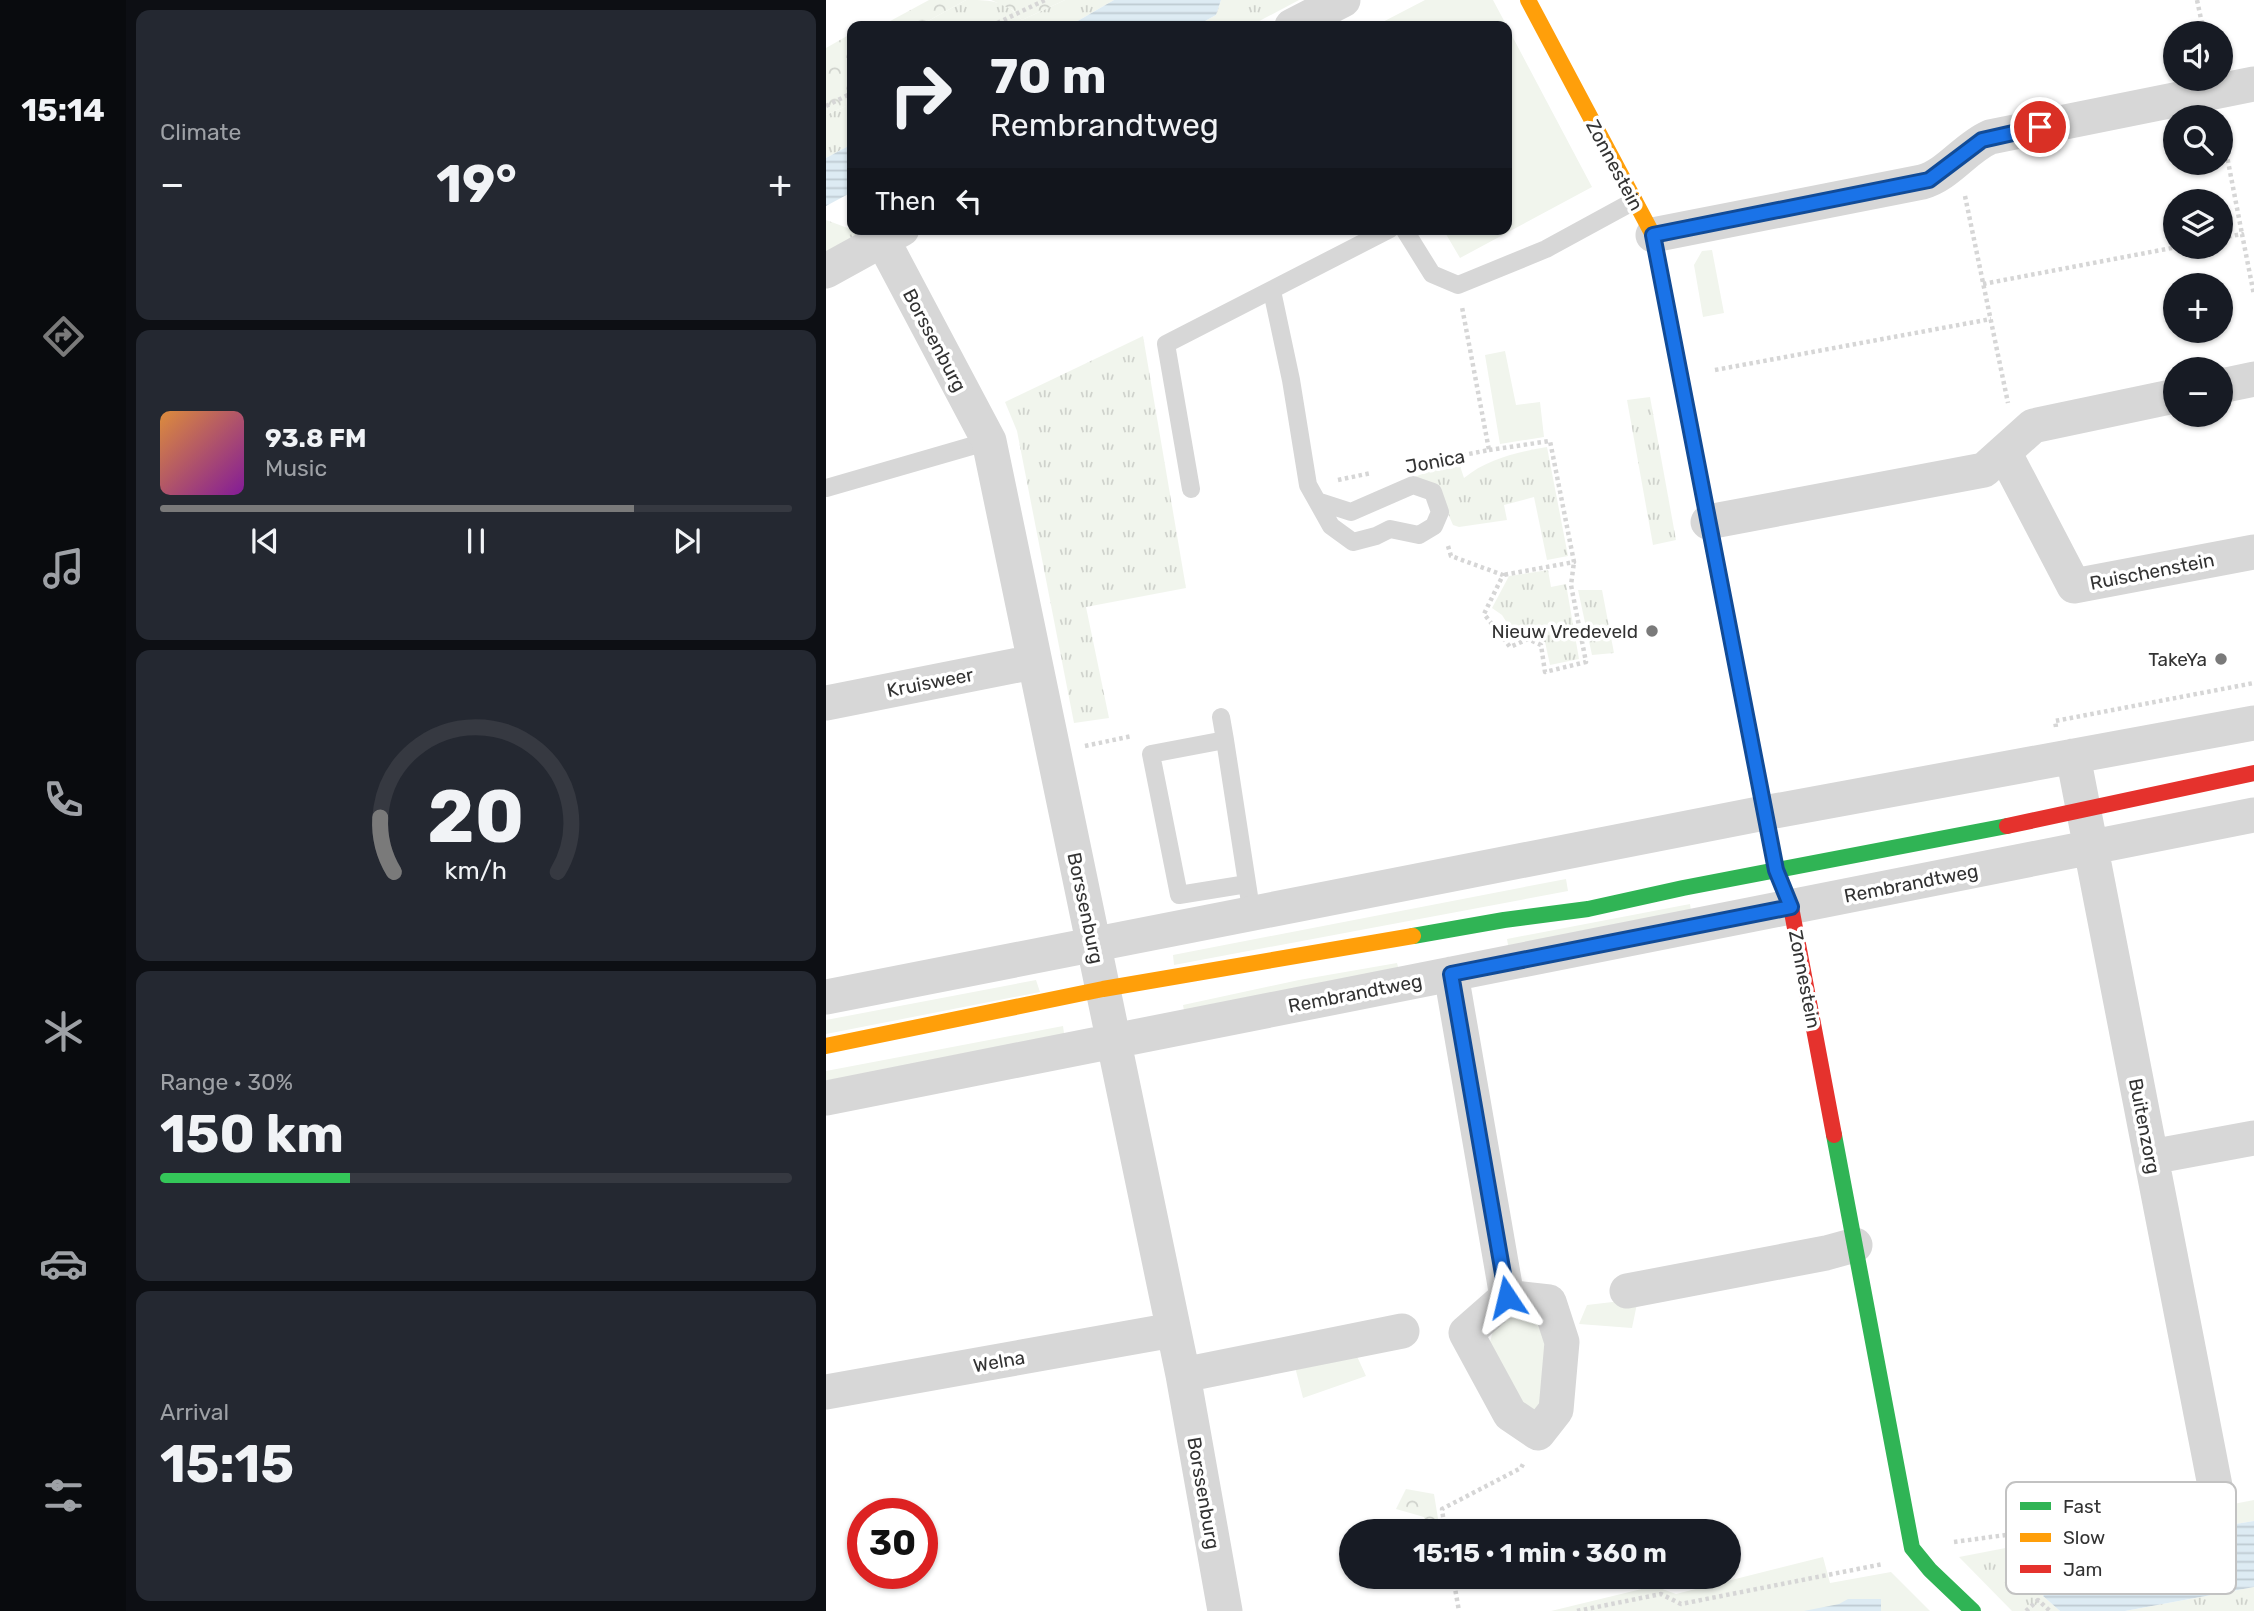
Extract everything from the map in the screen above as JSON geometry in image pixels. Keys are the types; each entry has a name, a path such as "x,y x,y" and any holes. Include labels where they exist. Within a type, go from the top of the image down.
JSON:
{"street":[{"path":"1302,21 1343,0"},
{"name":"Zonnestein","path":"1528,0 1653,235 1764,813 1776,870 1791,907 1912,1548 1930,1570 1973,1611"},
{"path":"1653,235 1922,182 1936,176 1975,145 1990,137 2254,85"},
{"path":"826,271 890,235"},
{"name":"Borssenburg","path":"892,235 989,441 1183,1375 1225,1611"},
{"path":"2233,383 2254,379"},
{"path":"1708,522 1984,470 2033,426 2163,399"},
{"name":"Ruischenstein","path":"2013,444 2074,586 2254,552"},
{"name":"Kruisweer","path":"826,703 1033,662"},
{"path":"826,997 1094,944 1249,898 1764,813 2254,723"},
{"name":"Buitenzorg","path":"2073,756 2214,1482"},
{"name":"Rembrandtweg","path":"826,1046 1103,989 1504,920 1588,909 1683,888 2083,811 2254,774"},
{"name":"Rembrandtweg","path":"826,1098 2254,816"},
{"path":"1451,974 1507,1297"},
{"path":"2151,1157 2254,1138"},
{"path":"1627,1291 1826,1254 1855,1245"},
{"path":"1507,1297 1549,1302 1562,1342 1556,1410 1538,1433 1510,1414 1466,1333 1507,1297"},
{"name":"Welna","path":"826,1392 1173,1330"},
{"path":"1183,1375 1402,1331"}],"lane":[{"path":"1408,235 1432,274 1458,285 1546,248 1634,201"},
{"path":"1191,489 1166,344 1379,235"},
{"path":"1272,291 1291,380 1308,485 1331,526 1353,542 1390,529 1419,535 1434,526"},
{"path":"826,488 989,441"},
{"name":"Jonica","path":"1317,501 1351,512 1413,485 1433,492 1440,512 1434,526"},
{"path":"1222,717 1249,898 1179,895 1151,754 1225,740"}],"path":[{"path":"1001,21 1045,0"},
{"path":"2197,0 2201,21"},
{"path":"826,106 847,96"},
{"path":"1958,159 2010,415 2013,444"},
{"path":"2231,175 2254,295"},
{"path":"2233,236 2242,234"},
{"path":"1983,284 2163,250"},
{"name":"Jonica","path":"1420,463 1489,450 1458,285"},
{"path":"1680,377 1991,319"},
{"path":"1489,450 1550,441 1574,562 1571,585 1586,662 1545,672 1541,645 1528,639 1510,647 1484,614 1503,575"},
{"name":"Jonica","path":"1325,482 1379,471"},
{"path":"1434,526 1444,533 1451,556 1503,575 1574,562"},
{"path":"1444,1519 1442,1509 1521,1468 1538,1433"},
{"path":"1455,1589 1459,1611"},
{"path":"2026,1611 2038,1600 2050,1611"}],"green space":[{"path":"929,0 966,0 928,21 890,21"},
{"path":"966,0 997,2 1010,8 1022,20 1065,0 1114,0 1078,21 928,21"},
{"path":"991,0 1065,0 1022,20 1013,10"},
{"path":"1221,0 1299,0 1259,21 1205,21 1216,15"},
{"path":"1425,0 1493,0 1504,21 1385,21"},
{"path":"1512,35 1592,187 1512,230"},
{"path":"847,36 846,106 826,115 826,48"},
{"path":"847,100 847,147 826,158 826,115 846,106"},
{"path":"826,220 847,228 847,235 862,235 826,254"},
{"path":"1447,235 1503,235 1460,258"},
{"path":"1712,250 1724,313 1703,317 1694,265 1702,251"},
{"path":"1143,336 1186,588 1086,607 1109,718 1074,723 1017,431 1005,402"},
{"path":"1505,351 1516,405 1540,402 1544,437 1500,444 1485,355"},
{"path":"1650,397 1676,540 1653,545 1627,400"},
{"path":"1547,447 1568,556 1547,560 1534,497 1504,505 1507,520 1459,527 1453,525 1436,486 1412,478 1458,460 1464,478 1503,457"},
{"path":"1548,570 1551,587 1566,584 1579,659 1550,665 1545,642 1511,629 1502,615 1492,608 1509,576"},
{"path":"1578,590 1602,590 1614,653 1592,655"},
{"path":"1566,879 1568,891 1174,965 1173,955"},
{"path":"1690,904 1692,917 1509,951 1507,939"},
{"path":"1397,963 1400,974 1185,1016 1183,1005 1299,980"},
{"path":"1036,980 1040,992 826,1034 826,1020"},
{"path":"1063,1026 1065,1040 826,1086 826,1071"},
{"path":"1638,1299 1632,1328 1579,1324 1587,1305"},
{"path":"1522,1313 1540,1321 1550,1340 1545,1403 1528,1414 1488,1349 1495,1324"},
{"path":"1355,1352 1366,1376 1303,1398 1295,1367"},
{"path":"1406,1489 1434,1494 1438,1519 1424,1519 1396,1509"},
{"path":"2254,1500 2254,1521 2236,1524 2236,1503"},
{"path":"2006,1548 2006,1594 2045,1594 2043,1596 2060,1611 2012,1611 1959,1557"},
{"path":"1823,1557 1830,1583 1891,1572 1930,1611 1551,1611 1642,1589 1662,1589 1676,1594 1696,1589 1741,1589 1741,1578"},
{"path":"2254,1587 2254,1611 2125,1611 2216,1594 2236,1594 2236,1590"}],"shaded area":[{"path":"1114,0 1221,0 1216,15 1205,21 1078,21"},
{"path":"847,147 847,195 826,206 826,158"},
{"path":"2254,1521 2254,1587 2236,1590 2236,1524"},
{"path":"2216,1594 2125,1611 2060,1611 2043,1596"},
{"path":"1848,1599 1881,1599 1881,1611 1804,1611 1839,1604"}],"traffic: fast":[{"path":"1658,261 1717,567"},
{"path":"1413,936 1588,909 1683,888 2007,826"},
{"path":"1834,1135 1912,1548 1930,1570 1973,1611"}],"traffic: slow":[{"path":"1528,0 1653,235 1658,261"},
{"path":"826,1046 1103,989 1413,936"}],"traffic: jam":[{"path":"1717,567 1776,870 1791,907 1834,1135"},
{"path":"2007,826 2254,773"}],"place":[{"name":"Nieuw Vredeveld","path":"1652,631"},
{"name":"TakeYa","path":"2221,659"}],"route":[{"path":"1507,1297 1451,974 1791,907 1776,870 1764,813 1653,235 1929,180 1982,140 2040,127"}]}
